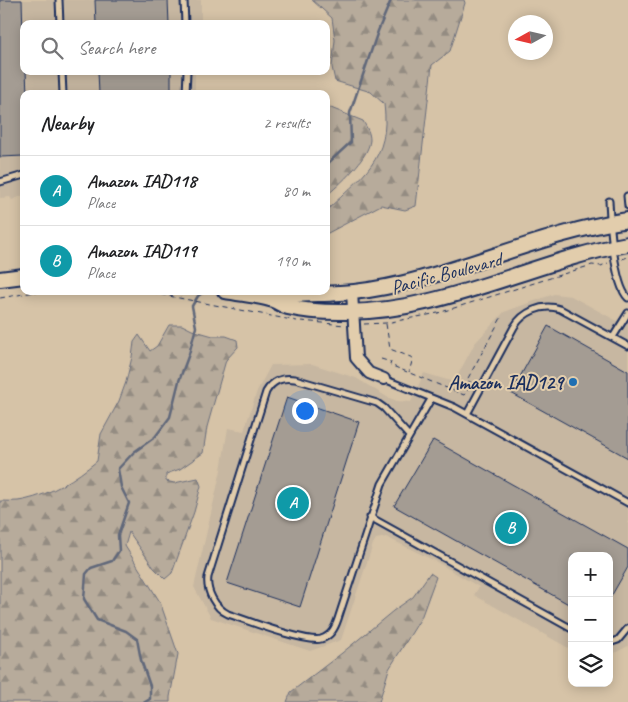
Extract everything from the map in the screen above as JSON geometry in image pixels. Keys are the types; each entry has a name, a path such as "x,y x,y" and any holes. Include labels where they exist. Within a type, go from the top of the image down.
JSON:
{"main road":[{"name":"Pacific Boulevard","path":"330,293 352,292 405,283 551,238 628,220"},
{"name":"Pacific Boulevard","path":"248,295 271,299 286,306 339,312 388,310 481,287 628,244"},
{"path":"0,279 20,276"},
{"name":"Pacific Boulevard","path":"271,299 286,295"}],"street":[{"path":"352,292 356,358 370,373 384,379"}],"lane":[{"path":"59,0 60,20"},
{"path":"184,0 185,20"},
{"path":"62,75 63,90"},
{"path":"186,90 187,75"},
{"path":"0,182 20,177"},
{"path":"627,196 628,206"},
{"path":"609,201 613,247 622,286 628,298"},
{"path":"467,414 522,315 553,306 566,311 628,346"},
{"path":"613,338 628,313"},
{"path":"409,436 384,408 377,403 295,379 283,378 273,382 266,392 208,577 208,587 218,607 228,614 306,638 322,638 331,633 336,625 382,484 431,399"},
{"path":"384,379 454,407 628,503"},
{"path":"370,517 568,627"},
{"path":"612,642 618,640 628,628"}],"path":[{"path":"0,298 20,295"},
{"path":"163,295 224,307"},
{"path":"381,359 391,362 390,365 408,373 464,395 474,384 467,380 501,318"},
{"path":"386,323 390,349 412,358 408,373"}],"shaded area":[{"path":"0,0 201,0 201,20 20,20 20,75 195,75 195,90 20,90 20,197 12,200 10,197 0,198"},
{"path":"554,294 571,296 617,321 624,313 628,314 628,646 613,654 613,552 568,552 568,648 474,595 479,587 435,561 386,537 376,539 373,544 341,640 310,651 211,618 194,587 221,470 228,428 244,431 257,391 271,365 312,364 356,378 397,401 411,402 424,373 454,382 475,343 504,312"}],"green space":[{"path":"312,0 464,0 465,3 450,51 432,65 416,206 405,210 381,205 330,232 330,207 372,165 383,139 385,123 384,104 371,92 335,81 332,67 335,40 332,18"},
{"path":"330,108 363,121 369,133 370,140 365,155 330,192"},
{"path":"169,325 182,325 213,336 226,336 237,340 238,347 226,360 207,427 203,453 180,469 166,474 166,481 174,483 198,478 201,486 194,512 172,573 165,579 154,568 129,532 125,546 160,602 178,654 170,702 0,702 0,501 21,501 54,490 72,480 97,461 101,434 119,401 126,382 134,342 139,335 150,351 157,346"},
{"path":"430,573 436,577 421,618 389,669 379,702 287,702 291,692 413,597"}],"building":[{"path":"0,0 22,0 20,75 26,75 27,90 20,90 20,156 0,157"},
{"path":"95,0 168,0 169,20 96,20"},
{"path":"98,75 171,75 171,90 99,90"},
{"name":"Amazon IAD129","path":"548,326 628,371 628,458 511,393"},
{"path":"287,397 359,422 300,607 227,583"},
{"path":"433,440 628,549 628,567 613,593 613,552 568,552 568,604 394,506"}],"waterway":[{"path":"330,161 351,142 350,113 378,31 391,0"},
{"path":"145,702 150,699 150,686 141,660 137,639 126,631 97,620 84,599 86,574 91,568 112,561 119,551 118,535 129,503 121,487 118,469 134,452 155,437 170,417 196,327 192,306 199,295"}],"place":[{"name":"Amazon IAD129","path":"573,382"},
{"name":"Amazon IAD118","path":"293,503"},
{"name":"Amazon IAD119","path":"511,528"}]}
